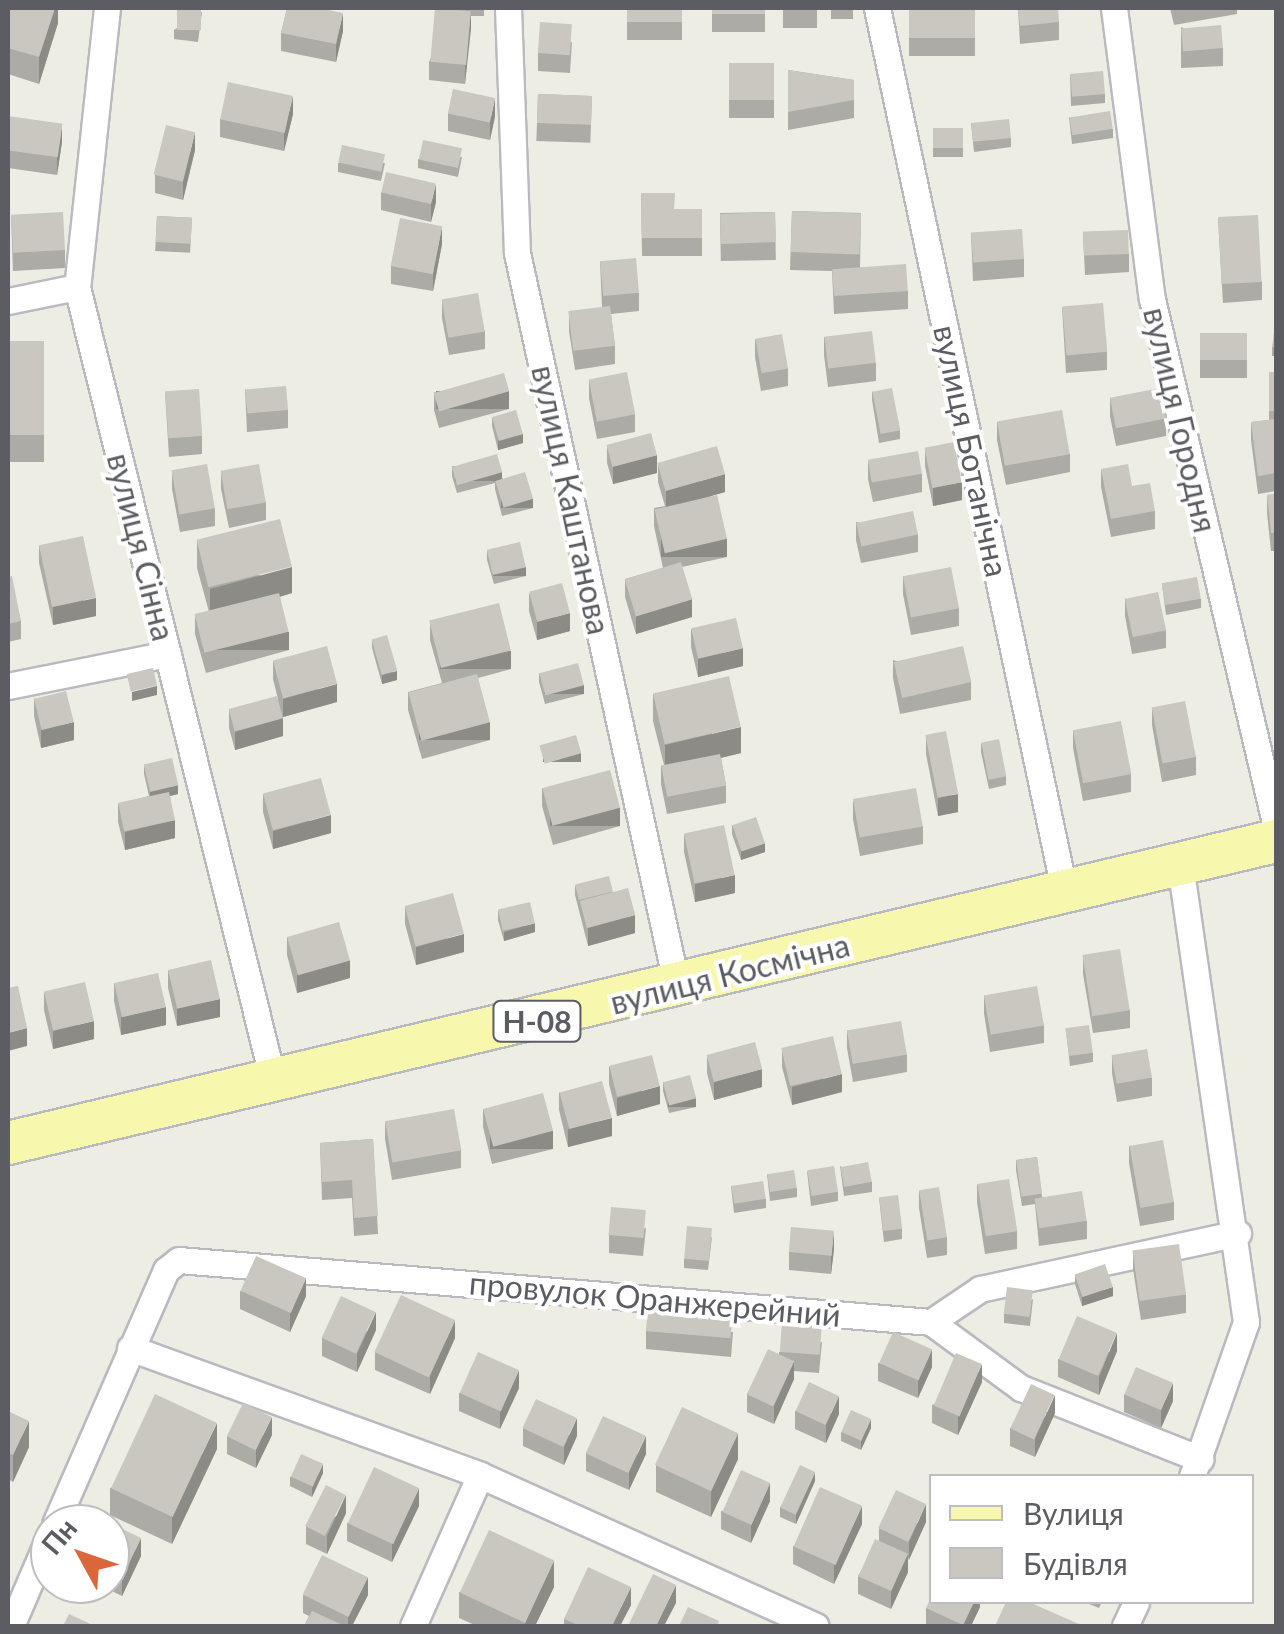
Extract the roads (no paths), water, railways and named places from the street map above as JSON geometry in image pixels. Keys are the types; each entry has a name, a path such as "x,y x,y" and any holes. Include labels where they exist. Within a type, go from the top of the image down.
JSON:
{"main road":[{"name":"вулиця Космічна","path":"8,1143 677,987 1276,841"}],"street":[{"name":"вулиця Сінна","path":"106,8 77,287 273,1080"},
{"name":"вулиця Каштанова","path":"508,8 518,252 677,987"},
{"name":"вулиця Ботанічна","path":"877,8 1065,894"},
{"name":"вулиця Городня","path":"1114,8 1152,299 1276,827"},
{"path":"8,301 77,287"},
{"path":"8,686 168,654"},
{"path":"1180,864 1238,1233 1246,1322 1196,1468 1022,1388 931,1322 980,1289 1238,1233"},
{"name":"провулок Оранжерейний","path":"130,1348 178,1260 931,1322"},
{"path":"64,1504 130,1348 480,1476 783,1620 816,1626"},
{"path":"412,1626 480,1476"},
{"path":"11,1626 30,1582"}]}
